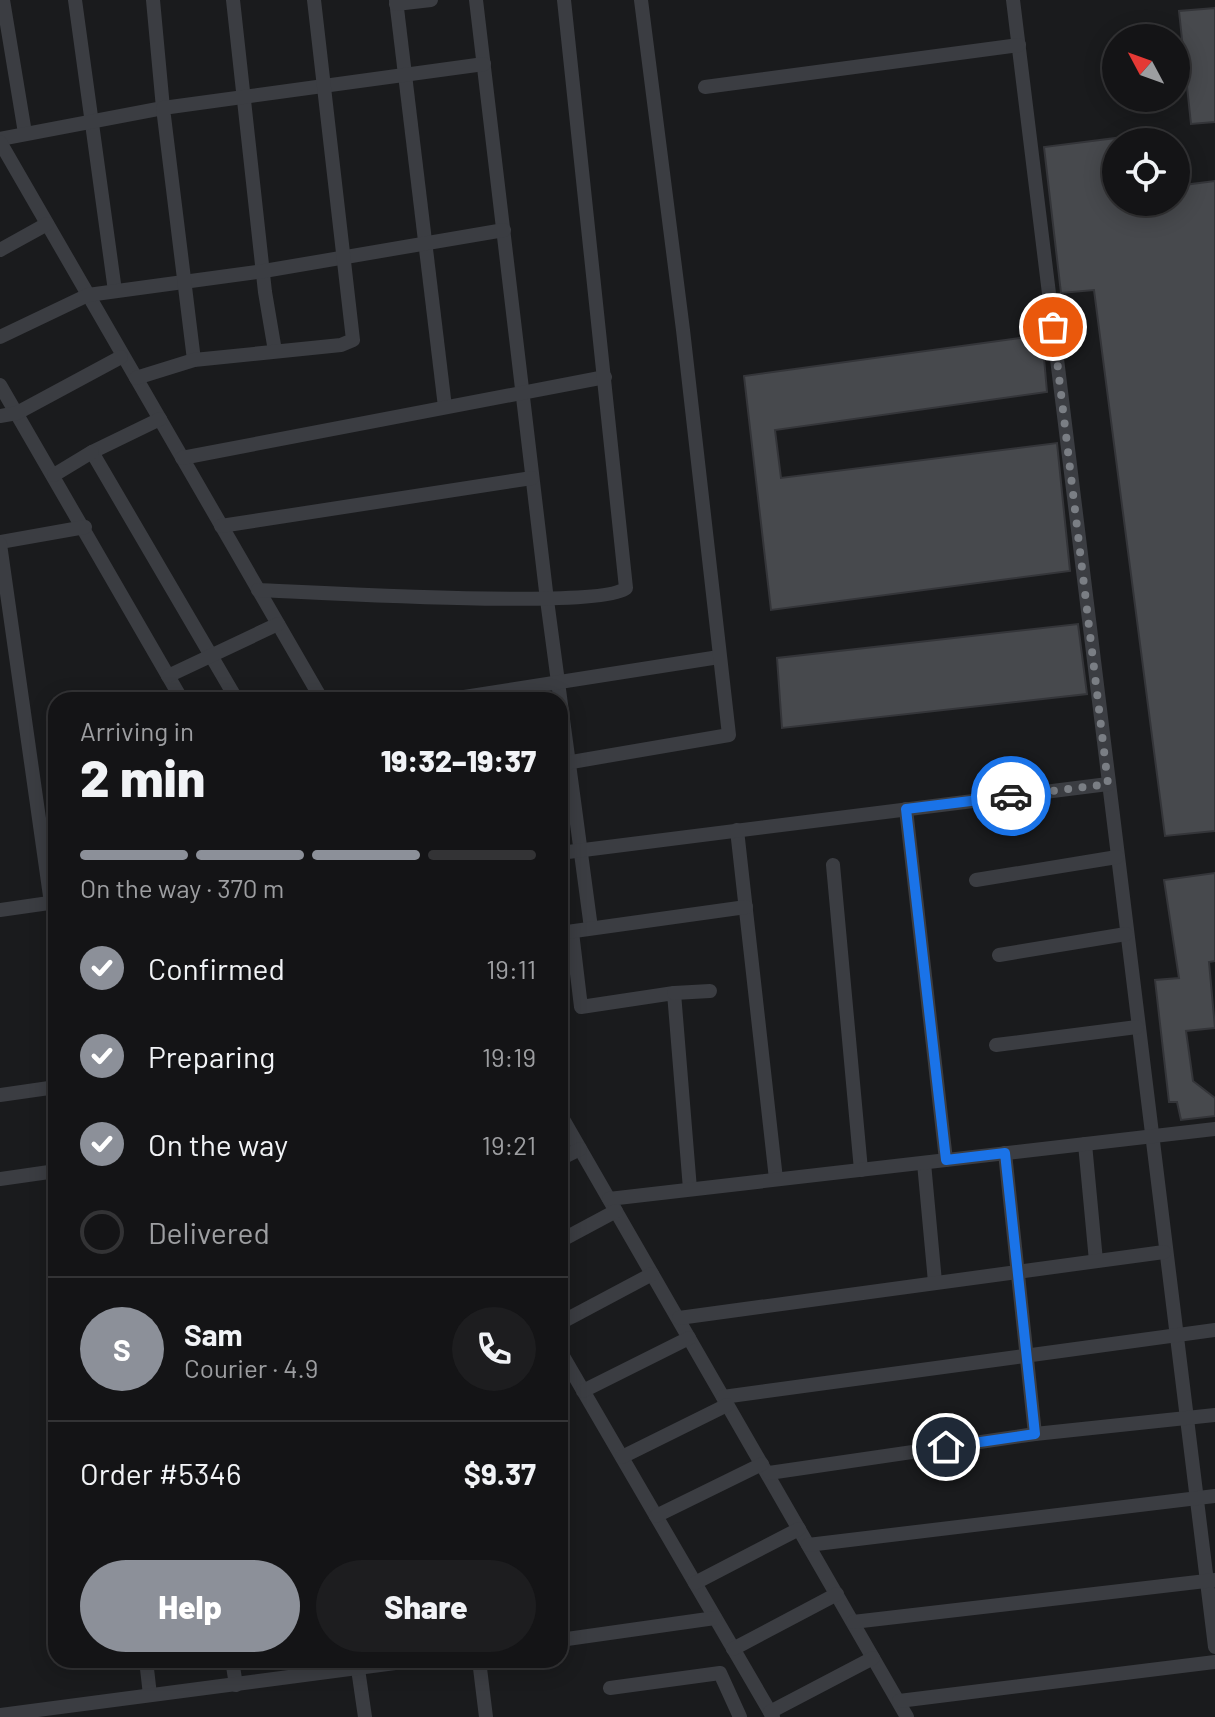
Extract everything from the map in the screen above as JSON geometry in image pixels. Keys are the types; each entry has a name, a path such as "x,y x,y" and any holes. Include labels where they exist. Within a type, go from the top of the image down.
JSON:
{"street":[{"path":"3,0 25,133"},
{"path":"75,0 115,291"},
{"path":"153,0 194,360"},
{"path":"233,0 275,351"},
{"path":"136,378 194,360 341,345 353,340 314,0"},
{"path":"431,0 396,2 445,407"},
{"path":"476,0 560,692"},
{"path":"258,590 547,600 610,595 626,588 564,0"},
{"path":"568,762 729,735 683,330 641,0"},
{"path":"1013,0 1164,1252 1196,1499 1211,1580 1215,1647"},
{"path":"705,87 1019,45"},
{"path":"317,692 121,357 47,224 6,168 0,141 25,133 163,108 484,64"},
{"path":"0,250 47,224"},
{"path":"0,337 88,295 264,271 423,241 504,230"},
{"path":"0,416 17,413 121,357"},
{"path":"182,458 605,377"},
{"path":"0,385 85,527 177,692"},
{"path":"54,475 92,452 160,419"},
{"path":"92,452 232,692"},
{"path":"221,526 532,478"},
{"path":"48,862 0,543 85,527"},
{"path":"168,676 278,624"},
{"path":"496,692 719,657"},
{"path":"568,780 591,928"},
{"path":"568,852 1108,784"},
{"path":"906,809 946,1160"},
{"path":"737,830 776,1179"},
{"path":"976,880 1117,857"},
{"path":"833,865 861,1170"},
{"path":"0,910 48,903"},
{"path":"568,932 746,907"},
{"path":"999,955 1126,934"},
{"path":"568,942 581,1007 674,993 710,991"},
{"path":"674,993 690,1189"},
{"path":"996,1045 1137,1027"},
{"path":"0,1095 48,1088"},
{"path":"568,1128 907,1717"},
{"path":"568,1236 613,1205 690,1189 1215,1129"},
{"path":"1085,1144 1096,1261"},
{"path":"568,1155 580,1149"},
{"path":"1005,1153 1035,1434"},
{"path":"924,1163 935,1282"},
{"path":"0,1179 48,1172"},
{"path":"679,1318 1164,1252"},
{"path":"568,1319 652,1274"},
{"path":"622,1457 725,1401 1027,1353 1215,1330"},
{"path":"583,1391 689,1338"},
{"path":"568,1365 771,1714 873,1658"},
{"path":"656,1516 765,1469 1035,1434 1215,1415"},
{"path":"808,1545 1215,1496"},
{"path":"695,1583 799,1529"},
{"path":"853,1622 1211,1580"},
{"path":"733,1649 837,1594"},
{"path":"568,1639 715,1618"},
{"path":"899,1701 1215,1662"},
{"path":"147,1668 150,1695"},
{"path":"233,1668 236,1685"},
{"path":"0,1715 73,1711 150,1695 236,1685 334,1668"},
{"path":"358,1668 365,1717"},
{"path":"480,1668 486,1717"},
{"path":"610,1688 720,1673 740,1717"}],"building":[{"path":"1215,8 1215,122 1191,124 1190,24 1180,24 1179,11"},
{"path":"1102,140 1102,216 1190,216 1190,184 1215,181 1215,831 1165,836 1094,290 1061,293 1044,147"},
{"path":"1042,335 1047,392 775,430 781,478 1057,443 1070,571 771,610 744,376"},
{"path":"1078,624 1087,694 782,728 777,658"},
{"path":"1215,873 1215,961 1209,962 1215,1028 1186,1031 1193,1081 1215,1098 1215,1116 1181,1120 1177,1102 1169,1102 1155,980 1179,978 1164,880"}],"way so far":[{"path":"1011,796 1108,784 1053,327"}],"route":[{"path":"946,1447 1035,1434 1005,1153 946,1160 906,809 1011,796"}]}
